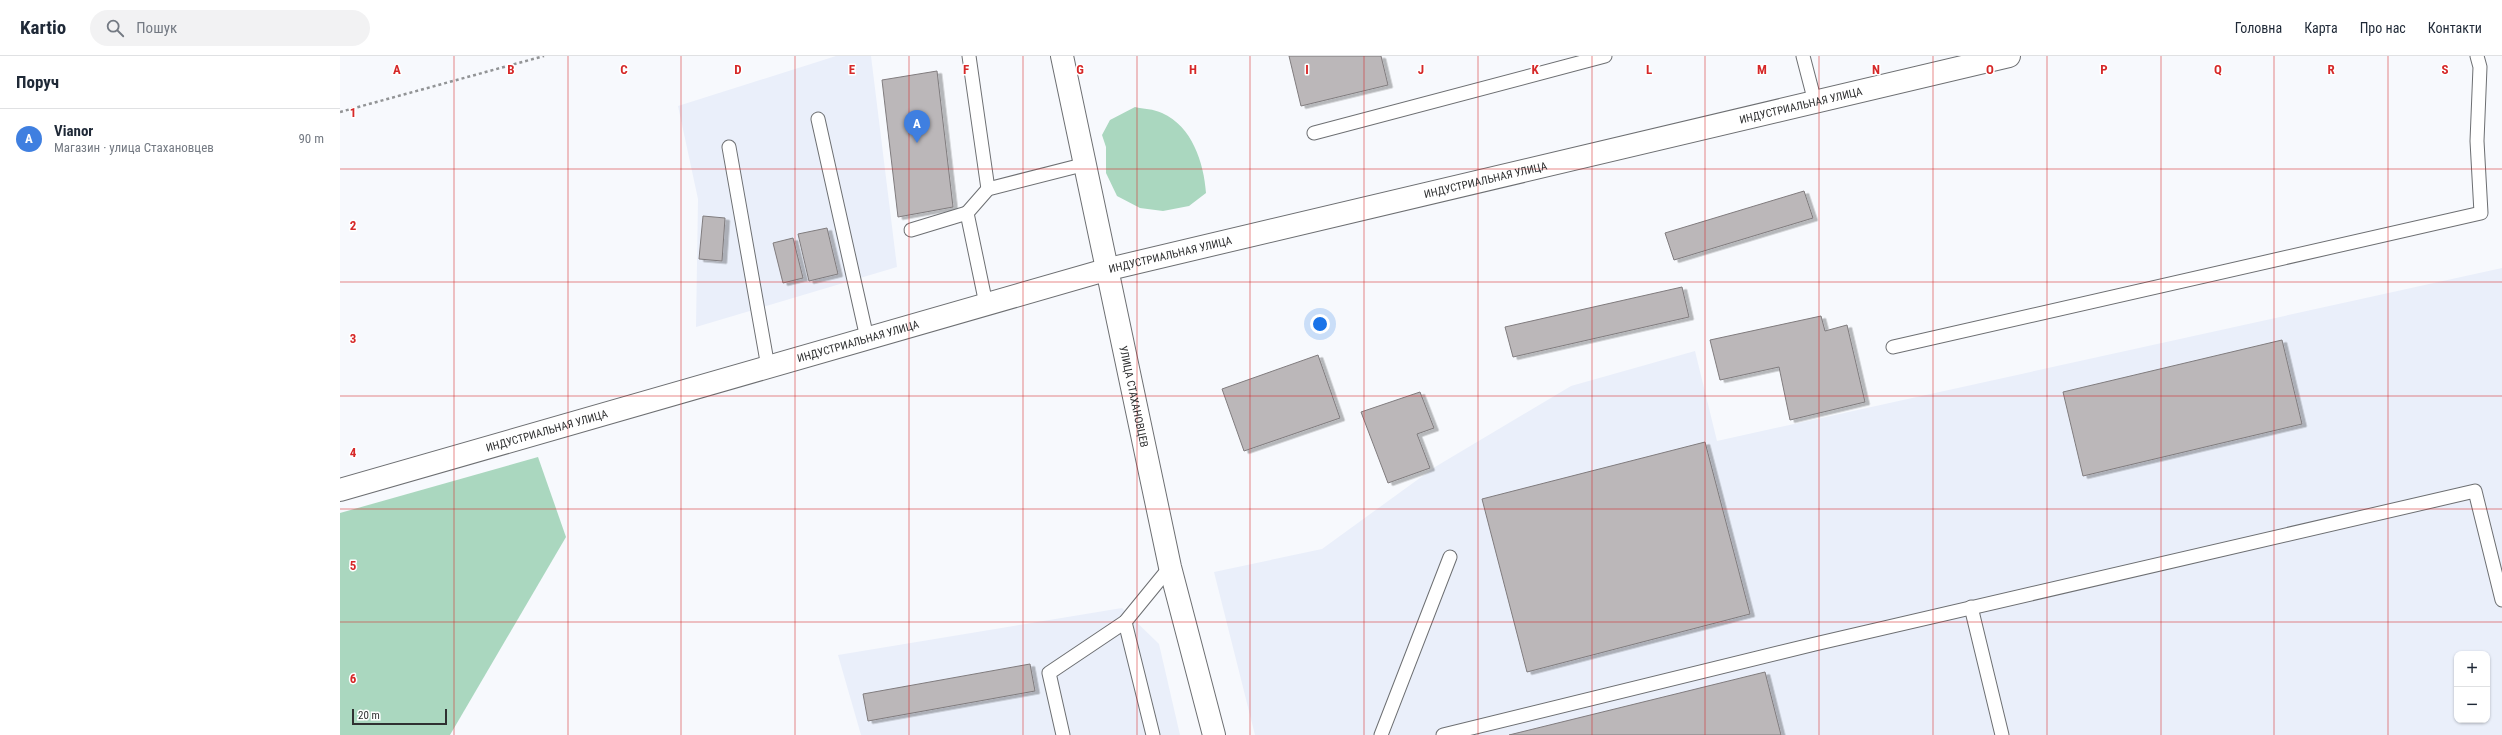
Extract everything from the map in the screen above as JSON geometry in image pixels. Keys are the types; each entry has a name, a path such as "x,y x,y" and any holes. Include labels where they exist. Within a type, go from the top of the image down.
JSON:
{"main road":[{"name":"УЛИЦА СТАХАНОВЦЕВ","path":"1062,56 1109,269 1170,567 1214,735"},
{"name":"ИНДУСТРИАЛЬНАЯ УЛИЦА","path":"340,490 1109,269 2009,56"}],"lane":[{"path":"970,56 988,189"},
{"path":"1314,133 1605,56"},
{"path":"1803,56 1815,102"},
{"path":"1893,347 2481,213 2477,141 2480,67 2477,56"},
{"path":"818,119 867,338"},
{"path":"729,147 768,367"},
{"path":"911,230 967,213 988,189 1086,164"},
{"path":"967,213 986,304"},
{"path":"1443,735 1971,607 2475,491 2502,600"},
{"path":"1381,735 1450,557"},
{"path":"1063,735 1049,673 1125,622 1170,567"},
{"path":"1971,607 2002,735"},
{"path":"1125,622 1153,735"}],"path":[{"path":"340,112 544,56"}],"shaded area":[{"path":"836,56 871,56 897,267 696,327 698,199 678,106"},
{"path":"2502,268 2502,735 1255,735 1214,572 1322,549 1435,467 1571,386 1695,351 1717,441"},
{"path":"1122,608 1159,644 1180,735 861,735 838,655"}],"green space":[{"path":"1135,107 1162,113 1172,119 1189,136 1199,158 1205,181 1206,193 1189,206 1163,211 1140,208 1117,196 1106,173 1106,147 1102,135 1110,120"},
{"path":"538,457 566,537 450,735 340,735 340,513"}],"building":[{"path":"1289,56 1381,56 1388,85 1301,106"},
{"path":"937,71 953,207 898,217 882,80"},
{"path":"1804,191 1813,218 1674,260 1665,233"},
{"path":"703,216 725,218 722,261 699,259"},
{"path":"827,228 838,274 809,281 798,234"},
{"path":"793,238 803,278 783,283 773,243"},
{"path":"1682,287 1689,317 1513,357 1505,327"},
{"path":"1821,316 1825,331 1847,325 1865,402 1790,420 1779,367 1720,380 1710,340"},
{"path":"2282,340 2302,424 2083,476 2063,392"},
{"path":"1318,355 1340,418 1244,451 1222,389"},
{"path":"1420,392 1434,428 1417,434 1430,468 1388,483 1361,412"},
{"path":"1705,442 1750,614 1527,672 1482,499"},
{"path":"1030,664 1035,691 868,721 863,694"},
{"path":"1765,672 1781,735 1509,735"}],"place":[{"name":"Vianor","path":"917,143"}]}
